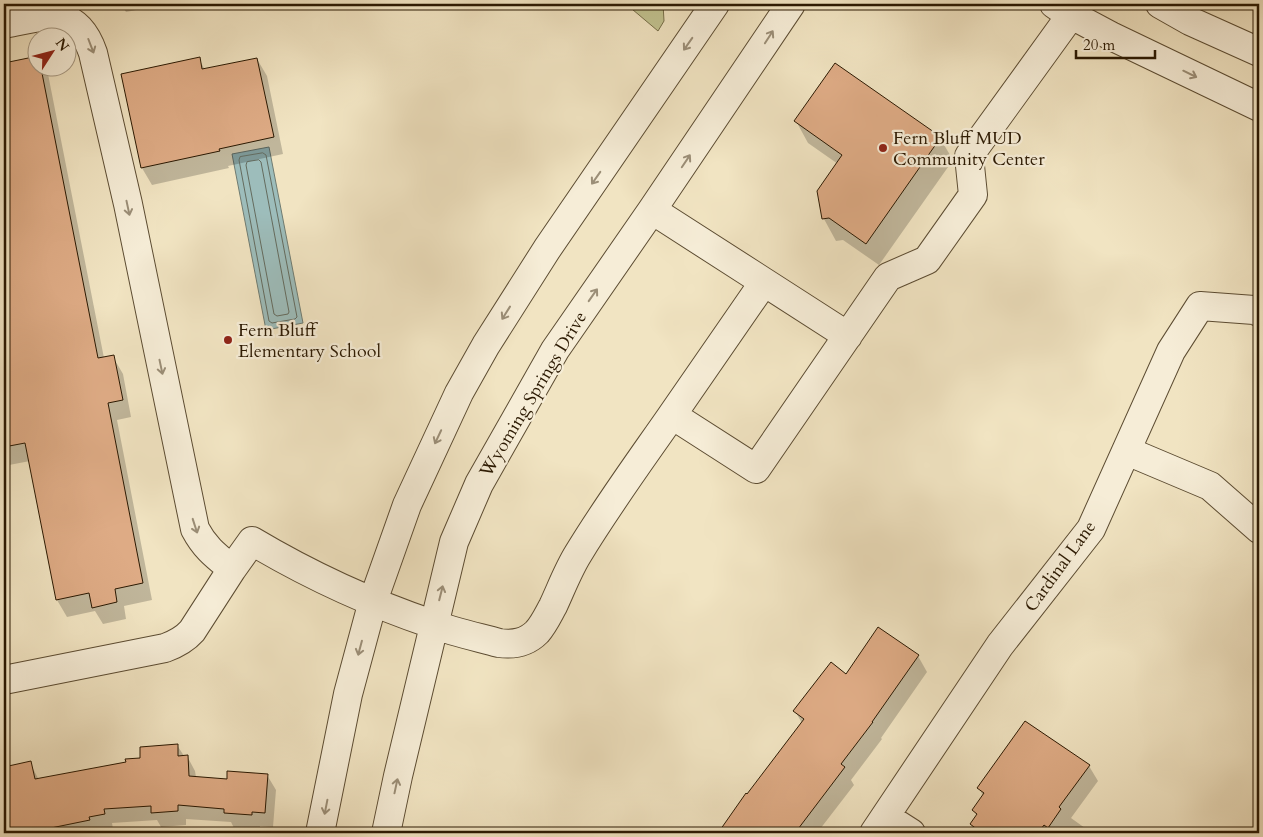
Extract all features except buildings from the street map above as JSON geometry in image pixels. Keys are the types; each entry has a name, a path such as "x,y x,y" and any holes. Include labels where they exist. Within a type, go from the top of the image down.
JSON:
{"street":[{"path":"320,833 348,694 373,601 407,505 459,393 486,345 547,249 715,4"},
{"name":"Wyoming Springs Drive","path":"386,833 454,542 478,484 555,350 791,4"},
{"path":"1160,4 1190,21 1259,52"},
{"path":"672,415 756,469 888,277 927,260 967,203 972,195 969,156 1062,9 1120,40 1259,107"},
{"path":"4,24 46,16 57,16 68,20 79,28 88,39 93,53 128,204 195,529 201,541 208,549 232,569"},
{"path":"652,210 848,336"},
{"path":"4,680 166,648 176,644 186,638 192,631 252,541 285,561 373,601 434,625 507,644 518,644 528,640 545,622 576,556 610,503 764,282"},
{"name":"Cardinal Lane","path":"880,825 1000,645 1091,529 1171,352 1200,306 1259,312"},
{"path":"1127,451 1210,486 1259,529"},
{"path":"880,825 911,833"}],"green space":[{"path":"626,4 663,4 664,21 658,31"}],"water":[{"path":"269,147 303,323 266,330 232,154"}],"place":[{"name":"Fern Bluff MUD Community Center","path":"883,148"},
{"name":"Fern Bluff Elementary School","path":"228,340"}]}
